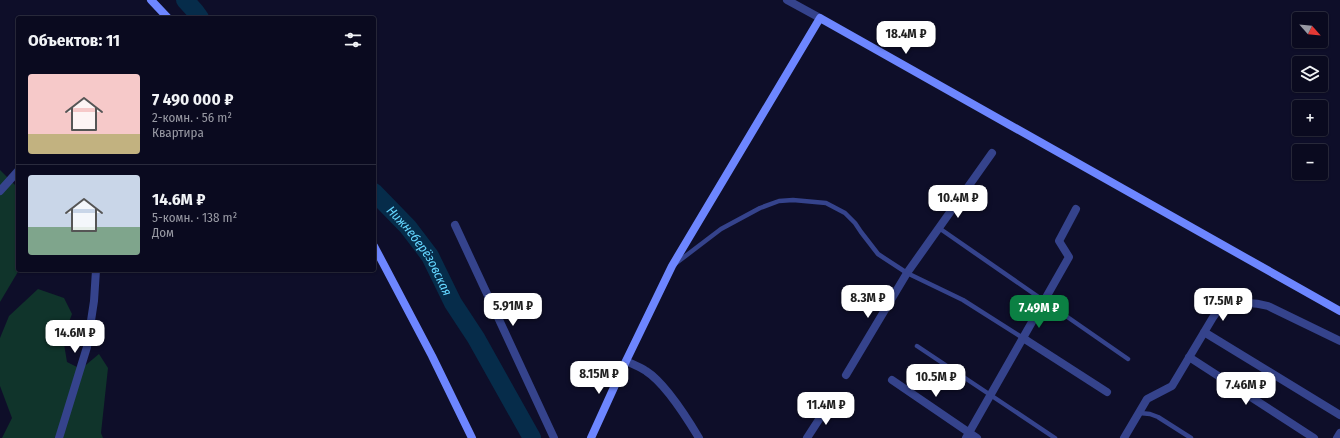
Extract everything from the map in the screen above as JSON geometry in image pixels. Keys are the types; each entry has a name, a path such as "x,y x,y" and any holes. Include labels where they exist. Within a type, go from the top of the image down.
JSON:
{"street":[{"path":"151,0 166,16"},
{"path":"787,0 1340,311"},
{"path":"591,438 672,266 820,18"},
{"path":"846,375 907,273 992,153"},
{"path":"0,191 16,173"},
{"path":"967,435 1069,257 1059,241 1076,209"},
{"path":"455,225 554,438"},
{"path":"376,250 432,356 472,438"},
{"path":"59,438 87,347 94,301 96,272"},
{"path":"1124,438 1147,400 1172,386 1212,319 1220,310 1233,305 1259,303 1340,341"},
{"path":"1204,332 1340,415"},
{"path":"1023,338 1107,392"},
{"path":"1189,357 1314,438"},
{"path":"626,361 646,371 665,389 699,438"},
{"path":"892,380 967,435 976,438"},
{"path":"807,438 830,404"},
{"path":"1337,438 1340,432"}],"lane":[{"path":"672,266 721,229 760,208 779,201 794,200 826,204 845,213 855,223 878,254 907,273 963,300 1023,338"},
{"path":"939,228 1128,359"},
{"path":"917,346 1055,438"},
{"path":"1140,413 1158,417 1191,438"}],"green space":[{"path":"0,170 16,186 16,272 18,272 0,302"},
{"path":"38,289 64,298 72,314 63,338 67,362 81,369 99,354 108,368 101,433 103,438 2,438 12,418 0,386 0,338 9,316"}],"waterway":[{"name":"Нижнеберёзовская","path":"185,0 199,16"},
{"name":"Нижнеберёзовская","path":"376,194 408,227 430,256 453,303 476,338 532,438"}]}
